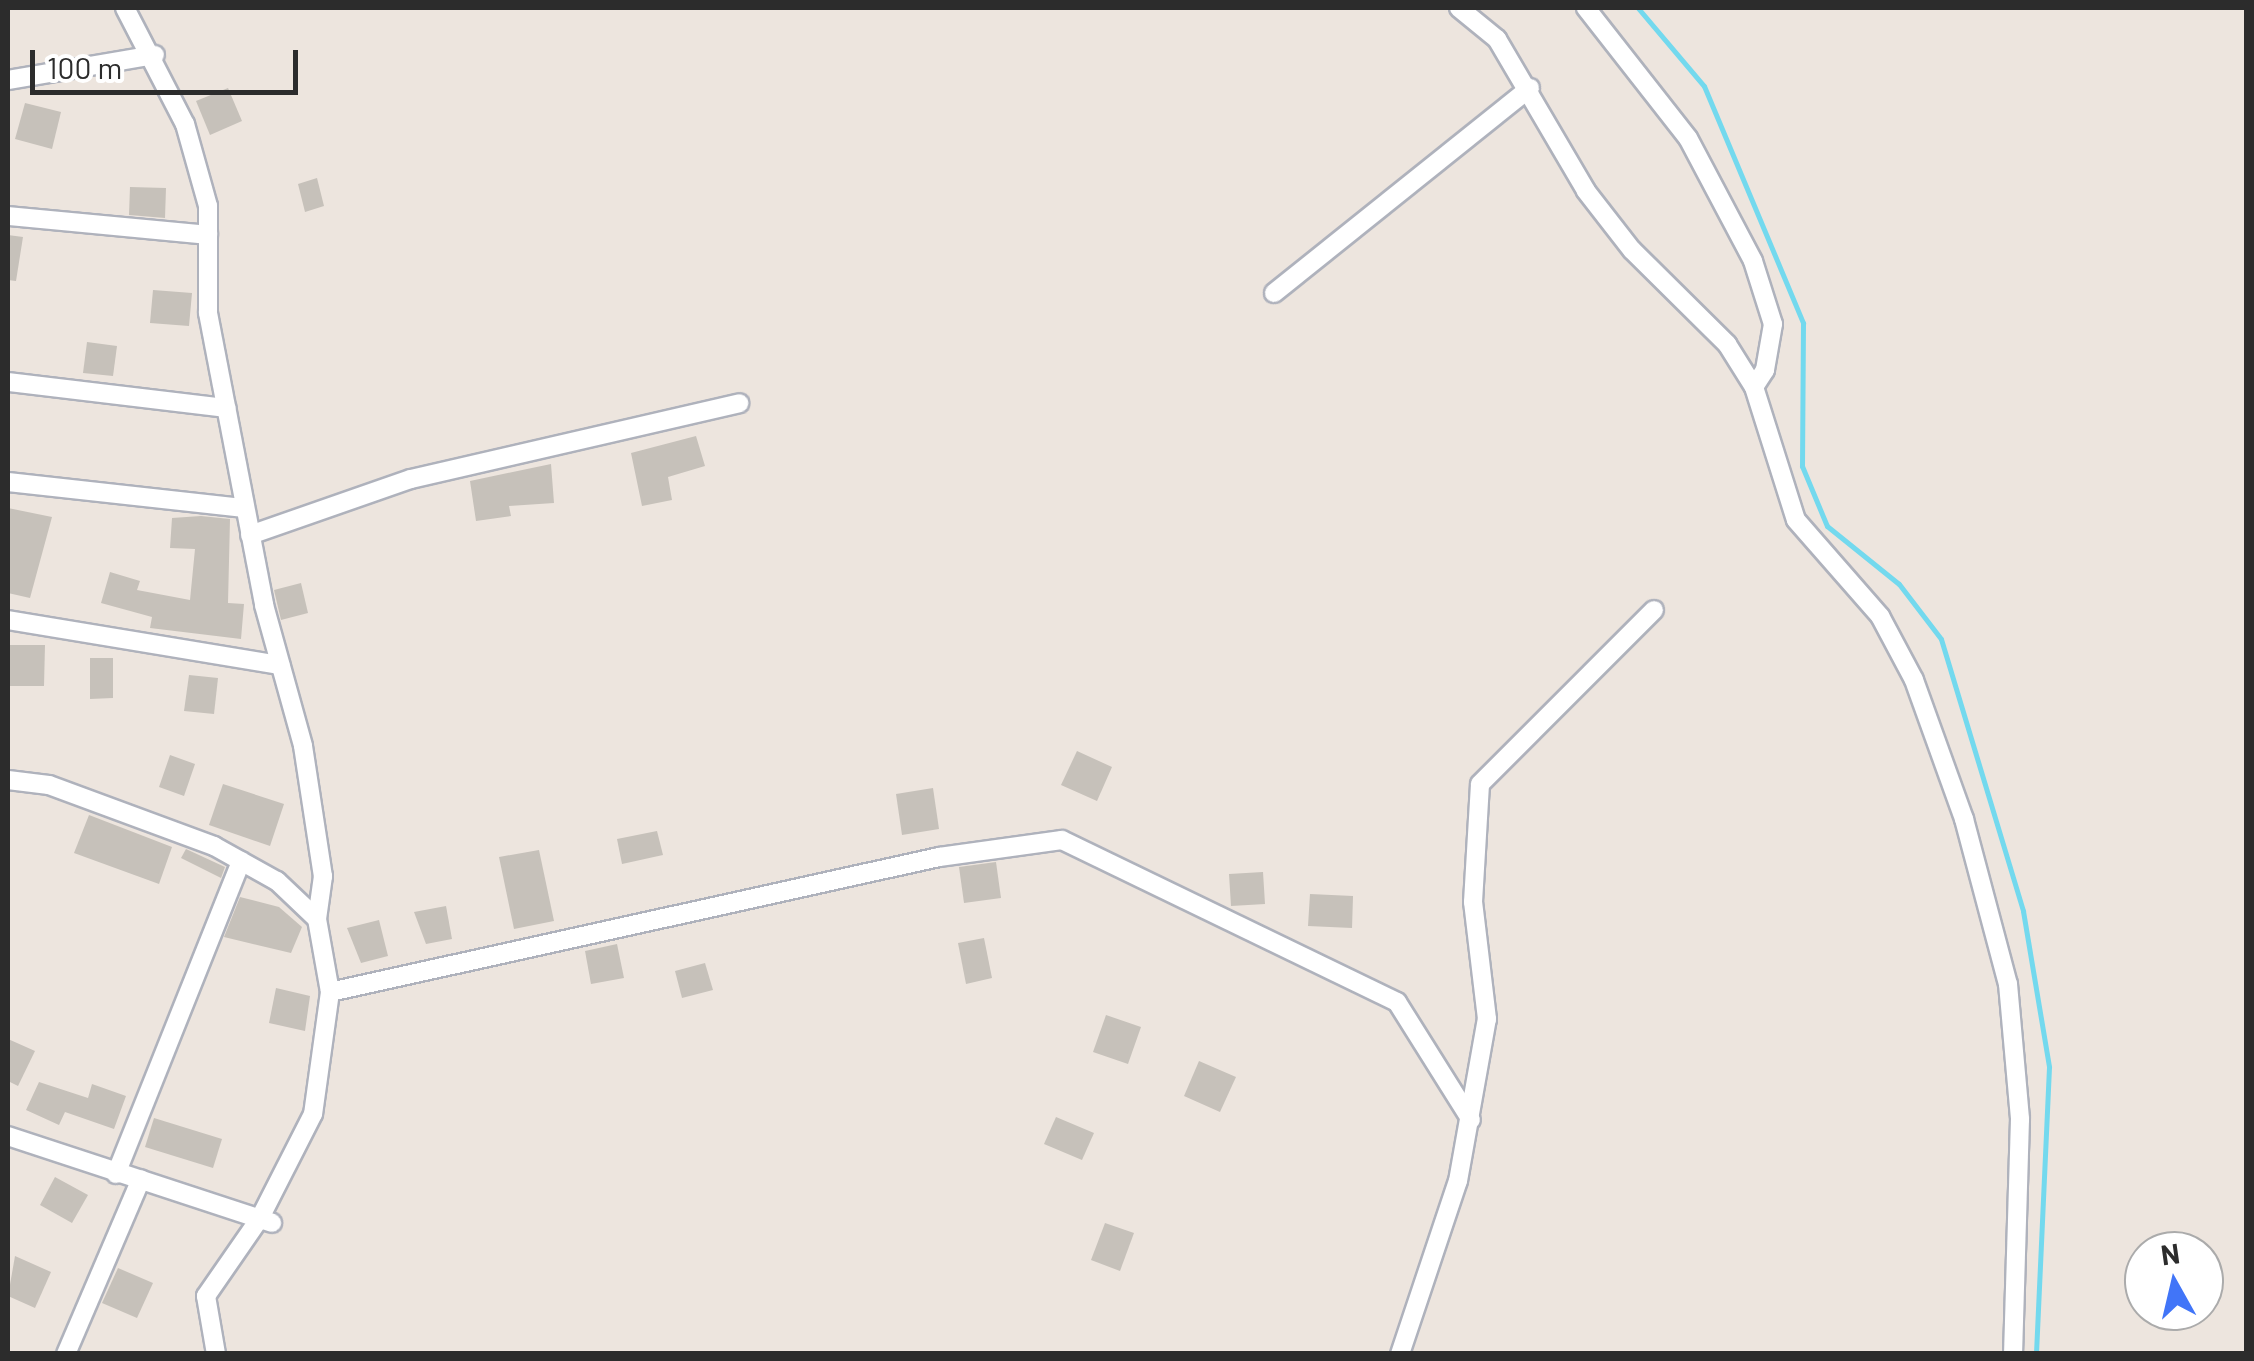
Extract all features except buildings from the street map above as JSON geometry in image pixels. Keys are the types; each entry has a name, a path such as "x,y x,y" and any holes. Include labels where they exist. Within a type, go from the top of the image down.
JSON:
{"street":[{"path":"125,8 155,55 185,124 208,236 208,314 250,536 323,876 318,919 330,992 313,1114 266,1220 206,1296 216,1354"},
{"path":"1459,8 1497,39 1530,88 1586,191 1727,344 1754,387 1785,500 1880,616 1914,680 1964,820 2008,984 2017,1052 2014,1354"},
{"path":"1586,8 1688,138 1753,261 1773,324 1765,370 1754,387"},
{"path":"8,80 155,55"},
{"path":"1274,292 1530,88"},
{"path":"8,216 208,236"},
{"path":"8,382 226,408"},
{"path":"250,536 412,480 738,403"},
{"path":"8,482 245,508"},
{"path":"1400,1354 1472,1120 1487,1019 1473,902 1480,784 1654,610"},
{"path":"8,620 280,665"},
{"path":"8,780 136,814 241,861 318,919"},
{"path":"330,992 939,857 1062,840 1398,1002 1472,1120"},
{"path":"116,1174 241,861"},
{"path":"8,1136 266,1220"},
{"path":"66,1354 141,1179"}],"waterway":[{"path":"1638,8 1704,86 1803,323 1802,466 1827,526 1899,584 1941,639 2023,911 2049,1067 2036,1354"}]}
